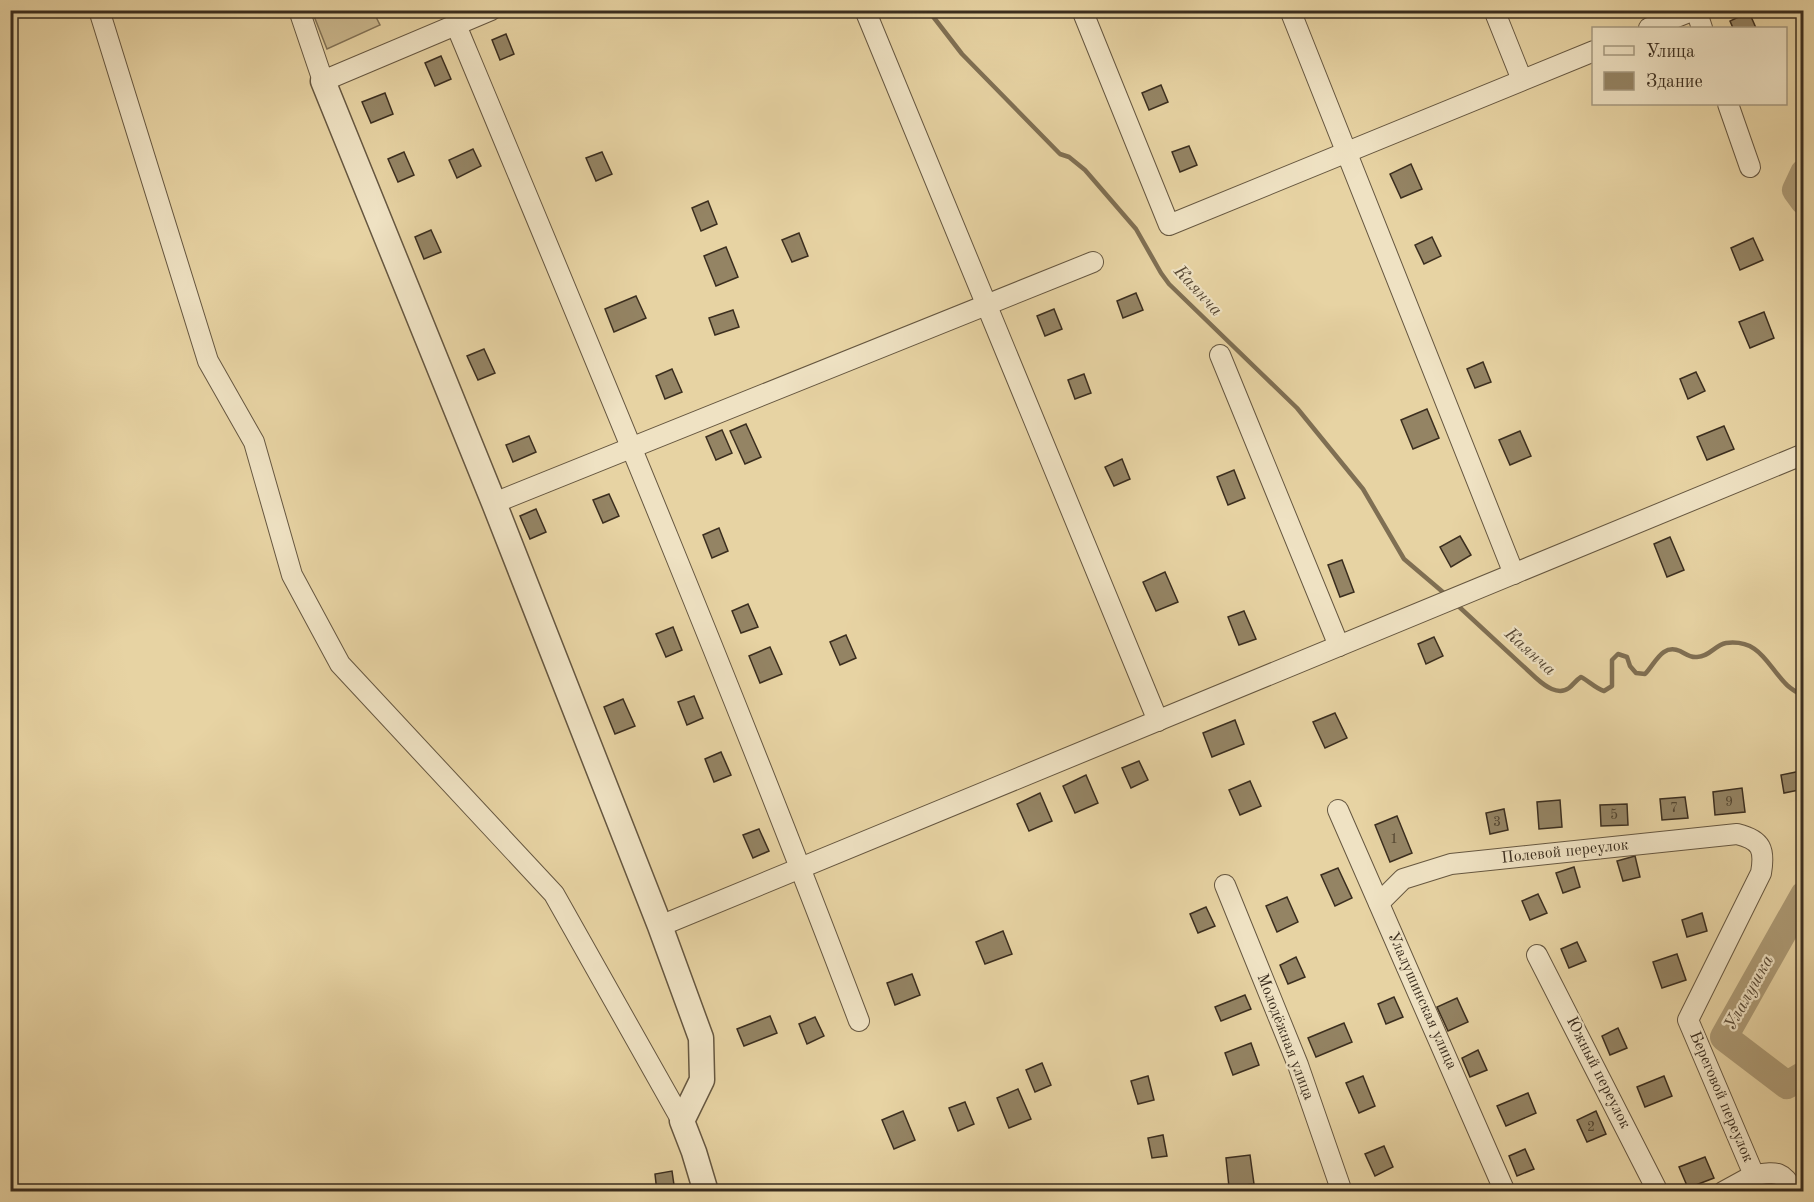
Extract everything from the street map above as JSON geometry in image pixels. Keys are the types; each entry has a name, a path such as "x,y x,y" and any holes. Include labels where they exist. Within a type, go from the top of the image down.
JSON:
{"street":[{"path":"99,10 208,361 254,442 292,576 340,664 554,894 682,1121 705,1191"},
{"path":"299,10 323,81 494,503 660,926 701,1038 702,1080 682,1121"},
{"path":"323,81 491,10"},
{"path":"865,10 1158,721"},
{"path":"1082,10 1168,225 1592,51"},
{"path":"1290,10 1514,574"},
{"path":"1494,10 1522,80"},
{"path":"1652,27 1695,10 1702,27"},
{"path":"456,25 631,447 801,869 858,1021"},
{"path":"1728,105 1750,167"},
{"path":"494,503 1093,262"},
{"path":"1220,355 1339,646"},
{"path":"660,926 1803,454"},
{"name":"Улалушинская улица","path":"1338,810 1505,1191"},
{"name":"Полевой переулок","path":"1379,903 1403,879 1450,864 1737,834 1746,836 1760,845"},
{"name":"Береговой переулок","path":"1760,845 1764,856 1761,873 1688,1020 1754,1175 1775,1172 1788,1180 1794,1191"},
{"name":"Молодёжная улица","path":"1225,885 1298,1065 1342,1191"},
{"name":"Южный переулок","path":"1537,955 1658,1191"},
{"path":"1723,1191 1754,1175"}],"shaded area":[{"path":"312,11 373,11 380,25 327,49"}],"building":[{"path":"1749,12 1756,27 1733,27 1730,21"},
{"path":"506,34 514,54 500,60 492,40"},
{"path":"441,56 451,79 435,86 425,63"},
{"path":"1161,85 1168,102 1149,110 1142,93"},
{"path":"385,93 393,114 371,123 362,102"},
{"path":"1189,146 1197,165 1180,172 1172,152"},
{"path":"473,149 481,166 457,178 449,160"},
{"path":"404,152 414,175 398,182 388,159"},
{"path":"602,152 612,174 596,181 586,158"},
{"path":"1411,164 1422,189 1401,198 1390,174"},
{"path":"708,201 717,224 701,231 692,208"},
{"path":"431,230 441,252 424,259 415,237"},
{"path":"799,233 808,256 792,262 782,240"},
{"path":"1432,237 1441,256 1424,264 1415,245"},
{"path":"1753,238 1763,260 1740,270 1731,248"},
{"path":"726,247 738,277 716,286 704,256"},
{"path":"1136,293 1143,310 1123,318 1117,301"},
{"path":"636,296 646,318 614,332 605,309"},
{"path":"1054,309 1062,329 1045,336 1037,316"},
{"path":"733,310 739,327 715,335 709,318"},
{"path":"1764,312 1774,338 1750,348 1739,322"},
{"path":"484,349 495,373 478,380 467,356"},
{"path":"1483,362 1491,382 1475,388 1467,369"},
{"path":"672,369 682,392 665,399 656,376"},
{"path":"1696,372 1705,391 1688,399 1680,379"},
{"path":"1084,374 1091,393 1075,399 1068,380"},
{"path":"1427,409 1439,438 1413,449 1401,420"},
{"path":"746,424 761,457 745,464 730,431"},
{"path":"1724,426 1734,449 1707,460 1697,437"},
{"path":"722,430 732,453 716,460 706,437"},
{"path":"1520,431 1531,456 1510,465 1499,440"},
{"path":"529,436 536,452 513,462 506,445"},
{"path":"1122,459 1130,479 1114,486 1105,467"},
{"path":"1234,470 1245,498 1228,505 1217,477"},
{"path":"609,494 619,516 603,523 593,500"},
{"path":"536,509 546,532 530,539 520,516"},
{"path":"719,528 728,551 712,558 703,535"},
{"path":"1460,536 1471,555 1451,567 1440,547"},
{"path":"1670,537 1684,570 1667,577 1654,544"},
{"path":"1342,560 1354,592 1340,597 1328,565"},
{"path":"1165,572 1178,602 1156,611 1143,582"},
{"path":"748,604 758,627 741,633 732,611"},
{"path":"1244,611 1256,639 1239,645 1228,617"},
{"path":"673,627 682,650 666,657 656,634"},
{"path":"846,635 856,658 840,665 830,642"},
{"path":"1434,637 1443,656 1426,664 1418,644"},
{"path":"770,647 782,674 760,683 749,656"},
{"path":"694,696 703,718 687,725 678,702"},
{"path":"623,699 635,726 615,734 604,707"},
{"path":"1335,713 1347,738 1325,748 1313,722"},
{"path":"1235,720 1244,744 1212,757 1203,733"},
{"path":"721,752 731,775 714,782 705,759"},
{"path":"1139,761 1148,780 1131,788 1122,768"},
{"path":"1801,771 1804,789 1784,793 1781,775"},
{"path":"1086,775 1098,803 1075,813 1063,786"},
{"path":"1250,781 1261,806 1240,815 1229,790"},
{"path":"1742,788 1745,812 1715,815 1713,792"},
{"path":"1040,793 1052,821 1029,831 1017,804"},
{"path":"1685,797 1688,818 1662,820 1660,799"},
{"path":"1560,800 1562,827 1539,829 1537,802"},
{"path":"1627,804 1628,825 1601,826 1600,805"},
{"path":"1504,809 1508,830 1490,834 1486,813"},
{"path":"1397,816 1412,853 1390,862 1375,825"},
{"path":"759,829 769,851 753,858 743,835"},
{"path":"1635,856 1640,877 1623,881 1617,861"},
{"path":"1574,867 1580,887 1563,893 1556,873"},
{"path":"1338,868 1352,898 1335,906 1321,875"},
{"path":"1538,894 1547,913 1530,920 1522,901"},
{"path":"1287,897 1298,922 1277,932 1266,906"},
{"path":"1206,907 1215,926 1198,933 1190,914"},
{"path":"1702,913 1707,931 1687,937 1682,920"},
{"path":"1003,931 1012,954 985,964 976,942"},
{"path":"1577,942 1586,961 1569,968 1561,949"},
{"path":"1677,954 1686,980 1662,988 1653,962"},
{"path":"1296,957 1305,977 1288,984 1280,965"},
{"path":"912,974 920,995 895,1005 887,983"},
{"path":"1245,995 1251,1009 1221,1021 1215,1007"},
{"path":"1394,997 1403,1017 1386,1024 1378,1004"},
{"path":"1457,998 1468,1022 1448,1031 1437,1007"},
{"path":"770,1016 777,1033 744,1046 737,1029"},
{"path":"815,1017 824,1036 807,1044 799,1024"},
{"path":"1344,1023 1352,1042 1316,1057 1308,1038"},
{"path":"1618,1028 1627,1048 1610,1055 1602,1036"},
{"path":"1251,1043 1259,1065 1233,1075 1225,1053"},
{"path":"1478,1050 1487,1070 1470,1077 1462,1058"},
{"path":"1042,1063 1051,1085 1035,1092 1026,1070"},
{"path":"1148,1076 1154,1100 1138,1104 1131,1081"},
{"path":"1363,1076 1375,1106 1359,1113 1346,1083"},
{"path":"1664,1076 1672,1096 1645,1107 1637,1087"},
{"path":"1018,1089 1031,1119 1009,1128 997,1098"},
{"path":"1528,1093 1536,1113 1506,1126 1497,1106"},
{"path":"965,1102 974,1124 958,1131 949,1108"},
{"path":"903,1111 915,1140 894,1149 882,1120"},
{"path":"1596,1111 1606,1134 1587,1142 1577,1120"},
{"path":"1163,1135 1167,1156 1152,1158 1148,1138"},
{"path":"1384,1146 1393,1167 1375,1176 1365,1154"},
{"path":"1525,1149 1534,1169 1517,1176 1509,1156"},
{"path":"1250,1155 1254,1184 1229,1187 1226,1158"},
{"path":"1705,1157 1714,1178 1688,1188 1679,1167"},
{"path":"672,1171 675,1192 657,1192 655,1174"}],"waterway":[{"name":"Каянча","path":"928,10 962,54 1060,154 1069,157 1085,170 1136,229 1169,284 1297,408 1363,489 1404,559 1444,593"},
{"name":"Улалушка","path":"1804,173 1796,190 1804,201"},
{"name":"Каянча","path":"1455,603 1536,678 1547,687 1556,690 1569,688 1581,677 1604,691 1612,686 1612,660 1618,654 1627,657 1636,673 1645,674 1668,650 1674,649 1697,657 1705,655 1722,644 1737,643 1746,645 1761,654 1787,685 1804,697"},
{"name":"Улалушка","path":"1804,895 1724,1037 1787,1085 1804,1075"}]}
